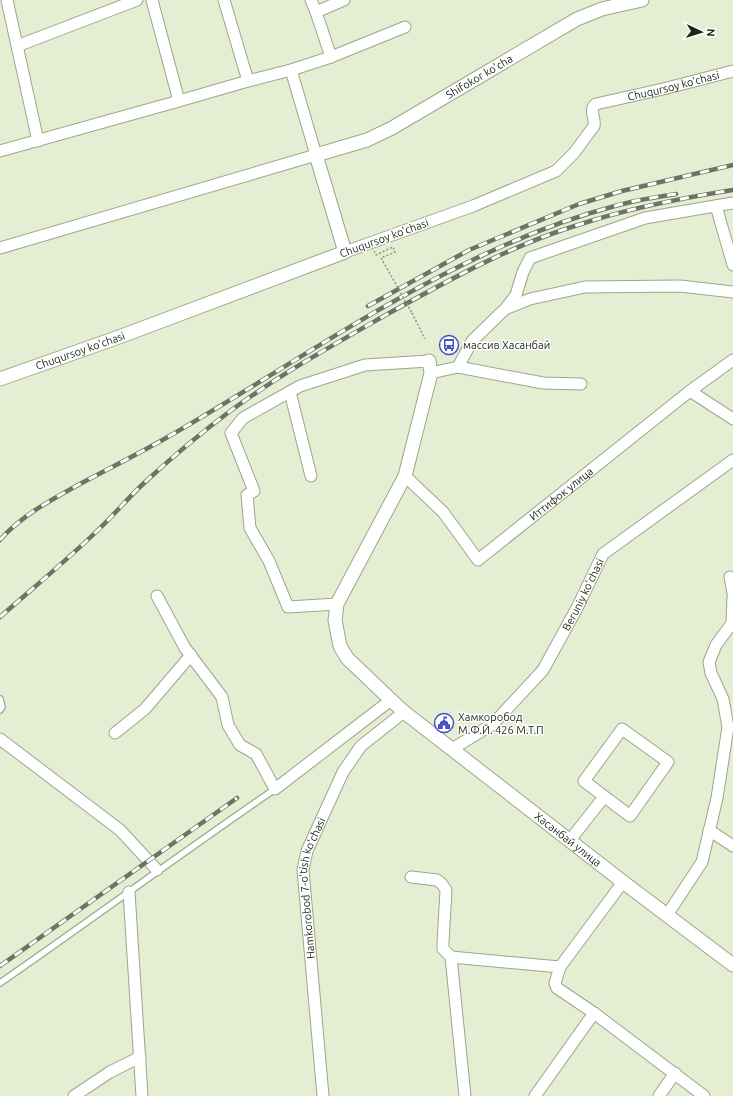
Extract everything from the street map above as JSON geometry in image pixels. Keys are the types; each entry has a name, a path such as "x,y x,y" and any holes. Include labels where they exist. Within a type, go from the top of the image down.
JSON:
{"street":[{"path":"7,0 38,141"},
{"path":"17,46 137,0"},
{"path":"152,0 179,101"},
{"path":"224,0 248,81"},
{"path":"311,0 330,56"},
{"path":"316,12 344,0"},
{"name":"Shifokor ko'cha","path":"316,155 366,140 392,128 577,18 602,9 642,0"},
{"path":"0,151 291,70 405,28"},
{"path":"291,70 344,252"},
{"name":"Chuqursoy ko'chasi","path":"0,379 473,206 556,170 574,153 594,126 595,123 592,110 593,106 596,104 733,71"},
{"path":"0,248 316,155"},
{"path":"458,366 472,341 505,309 516,295 523,272 530,258 645,218 733,203"},
{"path":"716,206 733,266"},
{"path":"505,309 530,299 585,287 680,286 733,292"},
{"name":"Иттифок улица","path":"405,476 443,512 478,560 690,391 733,360"},
{"path":"337,604 288,607 269,560 250,528 247,495 254,491 231,433 243,418 300,386 365,365 430,367 458,366 542,383 581,384"},
{"path":"404,712 347,658 340,646 335,620 337,604 405,476 430,367"},
{"path":"690,391 733,419"},
{"path":"290,392 311,476"},
{"name":"Beruniy ko'chasi","path":"452,748 493,724 543,670 577,608 603,554 733,460"},
{"path":"730,577 733,593"},
{"path":"157,596 185,648 222,697 228,725 240,745 256,754 275,788 390,700"},
{"path":"667,915 702,862 716,798 728,727 724,699 711,673 709,662 716,645 732,623 733,597"},
{"path":"115,733 145,709 191,655"},
{"name":"Хасанбай улица","path":"404,712 623,882 733,965"},
{"name":"Hamkorobod 7-o'tish ko'chasi","path":"323,1096 303,870 307,851 343,772 361,746 404,712"},
{"path":"622,729 668,762 630,816 604,797 584,782 622,729"},
{"path":"0,739 120,830 157,870"},
{"path":"570,840 604,797"},
{"path":"709,830 733,846"},
{"path":"411,877 437,880 446,890 443,949 451,957 465,1096"},
{"path":"623,882 560,967 555,983 557,988 675,1073 704,1096"},
{"path":"129,892 142,1096"},
{"path":"451,957 560,967"},
{"path":"535,1096 594,1014"},
{"path":"74,1096 110,1072 140,1057"},
{"path":"659,1096 675,1073"}],"lane":[{"path":"0,699 2,707 0,710"},
{"path":"0,983 129,892 157,870 275,788"}],"path":[{"path":"376,255 393,247 395,252 381,258 426,339"}],"railway":[{"path":"368,306 469,250 579,204 622,191 733,165"},
{"path":"0,617 73,553 143,484 198,436 251,396 326,349 456,277 530,242 600,218 637,208 733,190"},
{"path":"0,540 17,523 47,503 166,438 329,339 440,276 496,249 555,225 623,204 676,194"},
{"path":"0,966 237,798"}],"place":[{"name":"массив Хасанбай","path":"449,345"},
{"name":"Хамкоробод М.Ф.Й. 426 М.Т.П","path":"444,723"}]}
